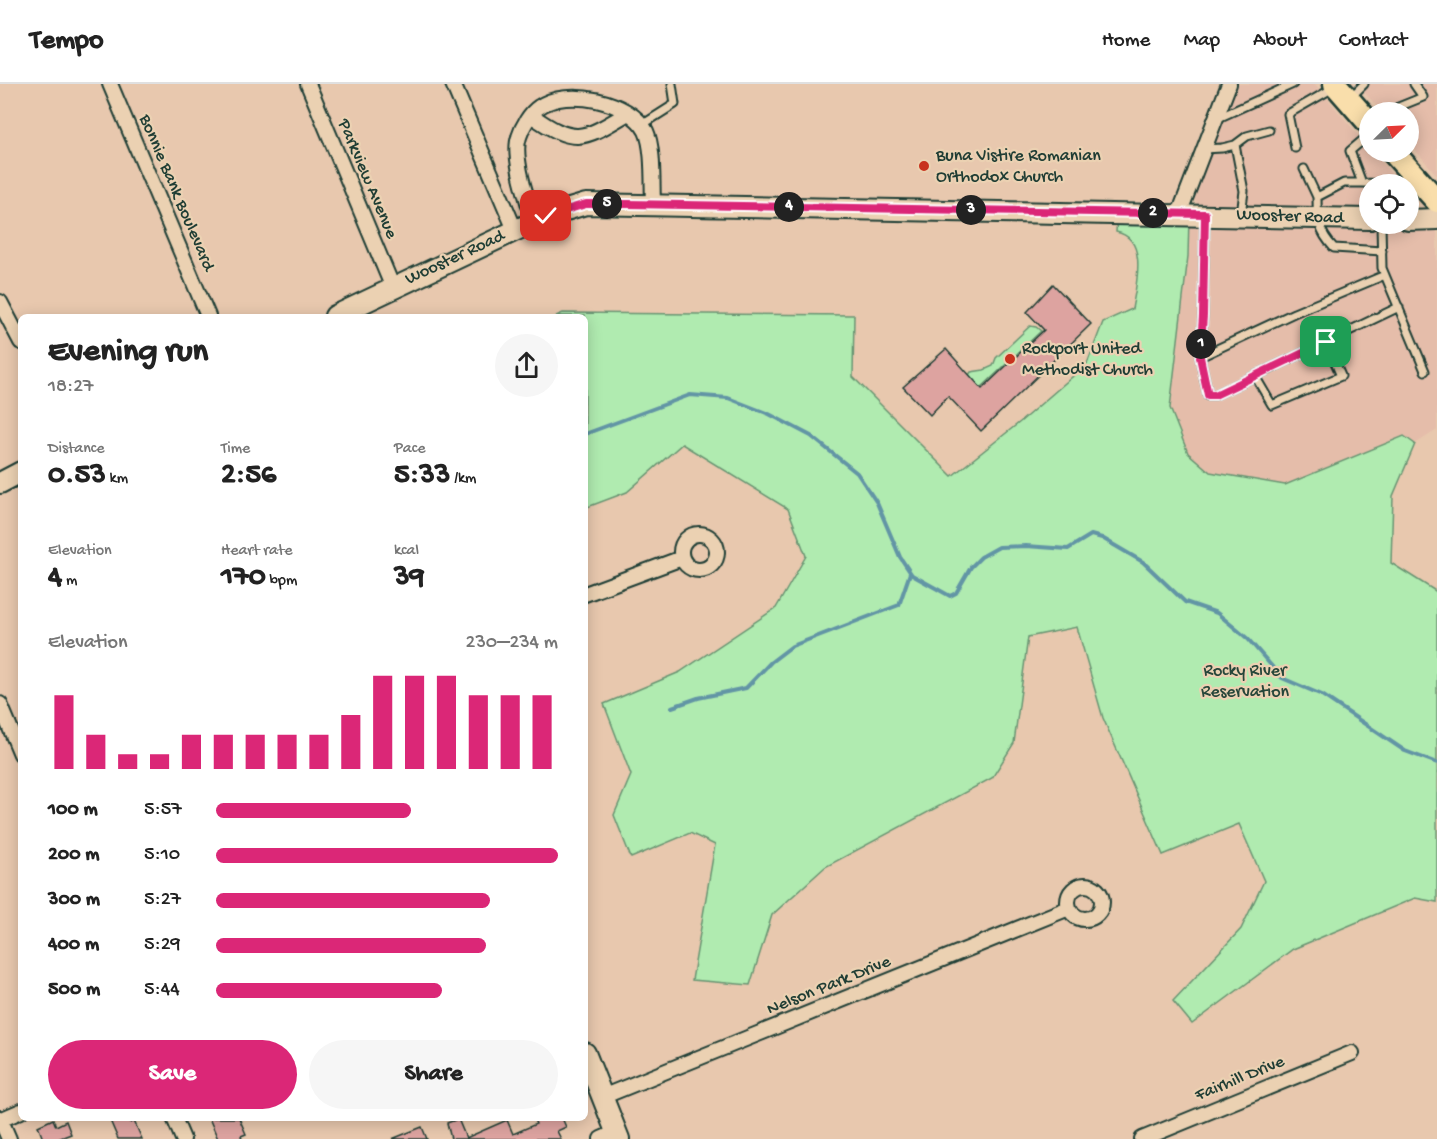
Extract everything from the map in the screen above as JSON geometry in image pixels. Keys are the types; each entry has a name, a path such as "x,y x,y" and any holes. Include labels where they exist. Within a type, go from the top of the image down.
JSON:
{"main road":[{"path":"1346,88 1359,108"},
{"path":"1402,162 1437,201"},
{"name":"Wooster Road","path":"339,314 515,230 586,204 1359,219"},
{"path":"1419,220 1437,219"},
{"path":"0,483 18,474"},
{"path":"588,1061 602,1097 612,1137"}],"street":[{"name":"Bonnie Bank Boulevard","path":"110,84 207,314"},
{"name":"Parkview Avenue","path":"308,84 393,288"},
{"path":"453,84 515,230"},
{"path":"1179,214 1229,84"},
{"path":"534,222 522,183 517,139 539,106 557,100 578,97 613,104 642,125 649,142 653,204"},
{"path":"531,115 562,135 575,137 596,133 628,113"},
{"path":"0,302 18,336"},
{"path":"588,593 682,558"},
{"path":"0,704 18,747"},
{"name":"Nelson Park Drive","path":"602,1097 1069,908"},
{"name":"Fairhill Drive","path":"1142,1139 1352,1053"},
{"path":"9,1139 0,1119 18,1112"},
{"path":"175,1121 183,1139"}],"lane":[{"path":"642,125 675,104 672,84"},
{"path":"1216,119 1293,84"},
{"path":"1411,102 1423,97 1413,84"},
{"path":"1295,148 1288,114 1346,88"},
{"path":"1204,149 1235,145 1248,136 1269,130"},
{"path":"1359,143 1350,151 1359,175"},
{"path":"1235,145 1244,191 1241,215"},
{"path":"1304,169 1317,197 1317,217 1324,237 1334,248 1382,251"},
{"path":"1317,197 1344,183 1359,183"},
{"path":"1205,214 1200,357 1208,395 1215,395 1398,307"},
{"path":"1381,234 1382,268 1425,370"},
{"path":"1200,357 1294,313 1385,275"},
{"path":"1255,376 1272,405 1341,376 1326,342"}],"shaded area":[{"path":"1233,84 1315,84 1359,136 1359,162 1381,162 1392,174 1359,174 1359,210 1202,207 1193,198"},
{"path":"1357,84 1437,84 1437,175 1419,154 1419,102 1373,102"},
{"path":"1189,217 1359,224 1359,234 1419,234 1419,226 1437,227 1437,430 1415,444 1404,436 1285,485 1210,472 1188,453 1170,408 1188,256"}],"green space":[{"name":"Rocky River Reservation","path":"1117,215 1189,217 1188,256 1170,408 1188,453 1210,472 1285,485 1404,436 1415,444 1393,496 1391,563 1437,592 1437,902 1415,898 1293,949 1192,1024 1173,1001 1241,929 1264,881 1239,824 1163,855 1103,718 1077,627 1028,637 1014,743 992,778 825,867 772,915 750,985 692,980 715,845 690,833 631,858 614,815 631,775 604,704 680,672 776,608 806,556 788,509 682,444 627,492 588,507 588,314 561,314 563,313 854,315 853,377 952,476 1020,422 1087,364 1103,322 1132,309 1137,276 1137,253 1133,243 1126,236 1116,232"},
{"path":"1030,326 1041,331 981,388 969,375 971,372 993,366 996,358"}],"building":[{"path":"1053,284 1091,324 981,431 948,396 930,415 903,387 946,349 982,389 1044,330 1027,312"},
{"path":"54,1121 56,1126 66,1121 71,1134 58,1139 43,1139 38,1126"},
{"path":"110,1121 130,1121 131,1123 134,1121 142,1139 118,1139"},
{"path":"210,1121 240,1121 246,1134 241,1136 242,1139 218,1139"},
{"path":"459,1121 466,1138 505,1121 507,1121 513,1134 536,1124 534,1121 563,1121 566,1127 557,1131 561,1139 451,1139 447,1123"},
{"path":"422,1127 427,1139 392,1139"}],"waterway":[{"path":"588,433 690,395 728,398 769,414 811,436 857,473 877,503 900,557 912,575 950,596 956,593 971,567 981,557 999,547 1068,549 1091,535 1102,538 1143,562 1185,602 1217,613 1248,639 1282,678 1322,695 1405,751 1437,763"},
{"path":"672,707 698,698 746,688 771,662 792,646 899,605 910,573"}],"place":[{"name":"Buna Vistire Romanian Orthodox Church","path":"924,166"},
{"name":"Rockport United Methodist Church","path":"1010,359"}],"route":[{"path":"546,216 586,204 1205,214 1200,357 1208,395 1215,395 1326,342"}]}
